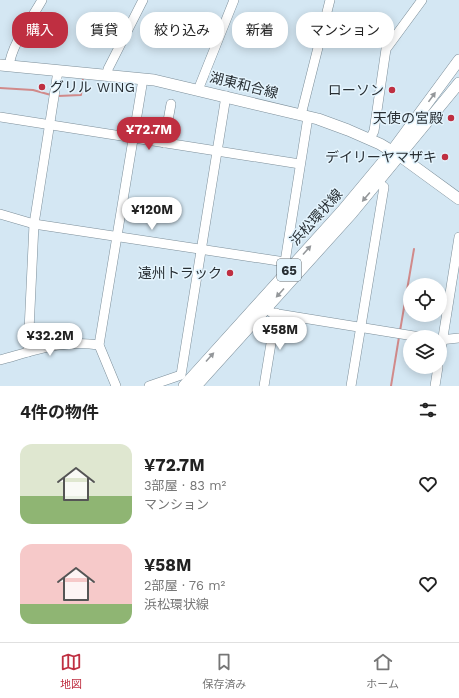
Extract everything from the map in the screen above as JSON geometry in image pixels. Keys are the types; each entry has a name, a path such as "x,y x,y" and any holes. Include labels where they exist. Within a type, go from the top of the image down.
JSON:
{"main road":[{"name":"浜松環状線","path":"196,386 271,311 378,182 459,60"},
{"name":"湖東和合線","path":"5,66 143,79 226,96 305,116 338,126 370,139 396,153 459,200"},
{"name":"浜松環状線","path":"184,386 289,264 342,212 459,83"}],"street":[{"path":"5,66 10,61 21,37 42,0"},
{"path":"107,75 108,69 143,0"},
{"path":"198,90 234,0"},
{"path":"0,214 34,224 289,264 305,116 330,0"},
{"path":"370,139 374,131 386,49 422,0"},
{"path":"28,352 34,224 58,71"},
{"path":"116,386 99,345 143,79"},
{"path":"149,386 181,375 226,96"},
{"path":"164,143 171,104"},
{"path":"0,117 300,164"},
{"path":"351,386 384,187 378,182"},
{"path":"443,330 459,237"},
{"path":"264,386 271,311 403,334"},
{"path":"447,339 459,338"},
{"path":"0,360 70,343 99,345"},
{"path":"435,386 437,374"}],"waterway":[{"path":"58,96 81,95 83,78"},
{"path":"0,88 33,90 51,95"},
{"path":"400,331 414,249"},
{"path":"391,386 399,337"}],"place":[{"name":"グリル WING","path":"42,87"},
{"name":"ローソン","path":"392,90"},
{"name":"天使の宮殿","path":"451,118"},
{"name":"デイリーヤマザキ","path":"445,157"},
{"name":"遠州トラック","path":"230,273"}]}
